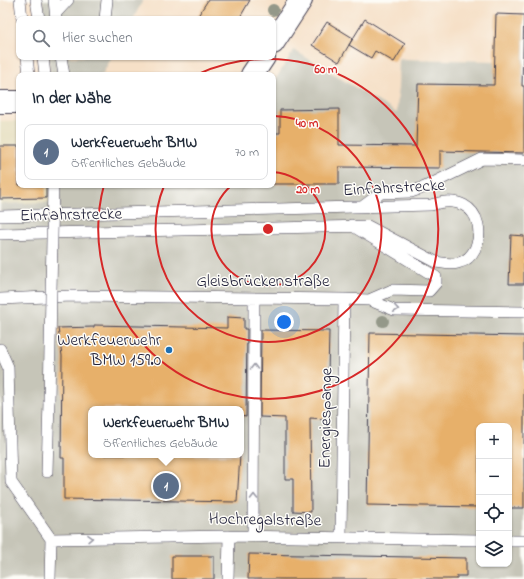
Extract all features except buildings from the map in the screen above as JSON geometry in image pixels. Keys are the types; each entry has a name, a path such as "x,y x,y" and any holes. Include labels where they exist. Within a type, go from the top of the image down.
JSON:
{"street":[{"path":"276,38 301,0"},
{"path":"254,72 262,60"},
{"path":"0,102 16,102"}],"lane":[{"path":"20,0 22,16"},
{"path":"36,0 39,16"},
{"path":"54,0 56,16"},
{"path":"56,16 68,0"},
{"path":"104,16 107,0"},
{"path":"27,60 29,72"},
{"path":"43,60 45,72"},
{"path":"62,60 64,72"},
{"path":"362,207 381,193 411,192 425,187 482,159 524,160"},
{"path":"47,472 50,401 53,188"},
{"name":"Einfahrstrecke","path":"0,216 431,205 443,201 459,202 475,213 479,230 477,245 471,255 459,263 447,264 436,262 368,226 350,225 0,234"},
{"path":"350,225 436,277 436,283 429,291 392,290 369,300"},
{"name":"Gleisbrückenstraße","path":"0,299 70,296 344,299 369,300 394,310 524,312"},
{"path":"253,536 254,299"},
{"name":"Energiespange","path":"341,538 344,299"},
{"path":"0,349 8,367 11,482 51,539 50,579"},
{"path":"228,579 229,536"},
{"name":"Hochregalstraße","path":"51,539 253,536 476,540"},
{"path":"512,541 524,541"}],"shaded area":[{"path":"42,0 143,0 135,16 44,16"},
{"path":"496,14 524,15 524,579 0,579 0,204 52,202 52,188 276,188 276,78 294,50 397,113 399,59 495,61"},
{"path":"48,60 110,60 104,72 50,72"},
{"path":"0,121 16,121 16,188 52,188 52,202 0,204"}],"place":[{"name":"Werkfeuerwehr BMW 159.0","path":"169,350"},
{"name":"Werkfeuerwehr BMW","path":"166,486"}]}
